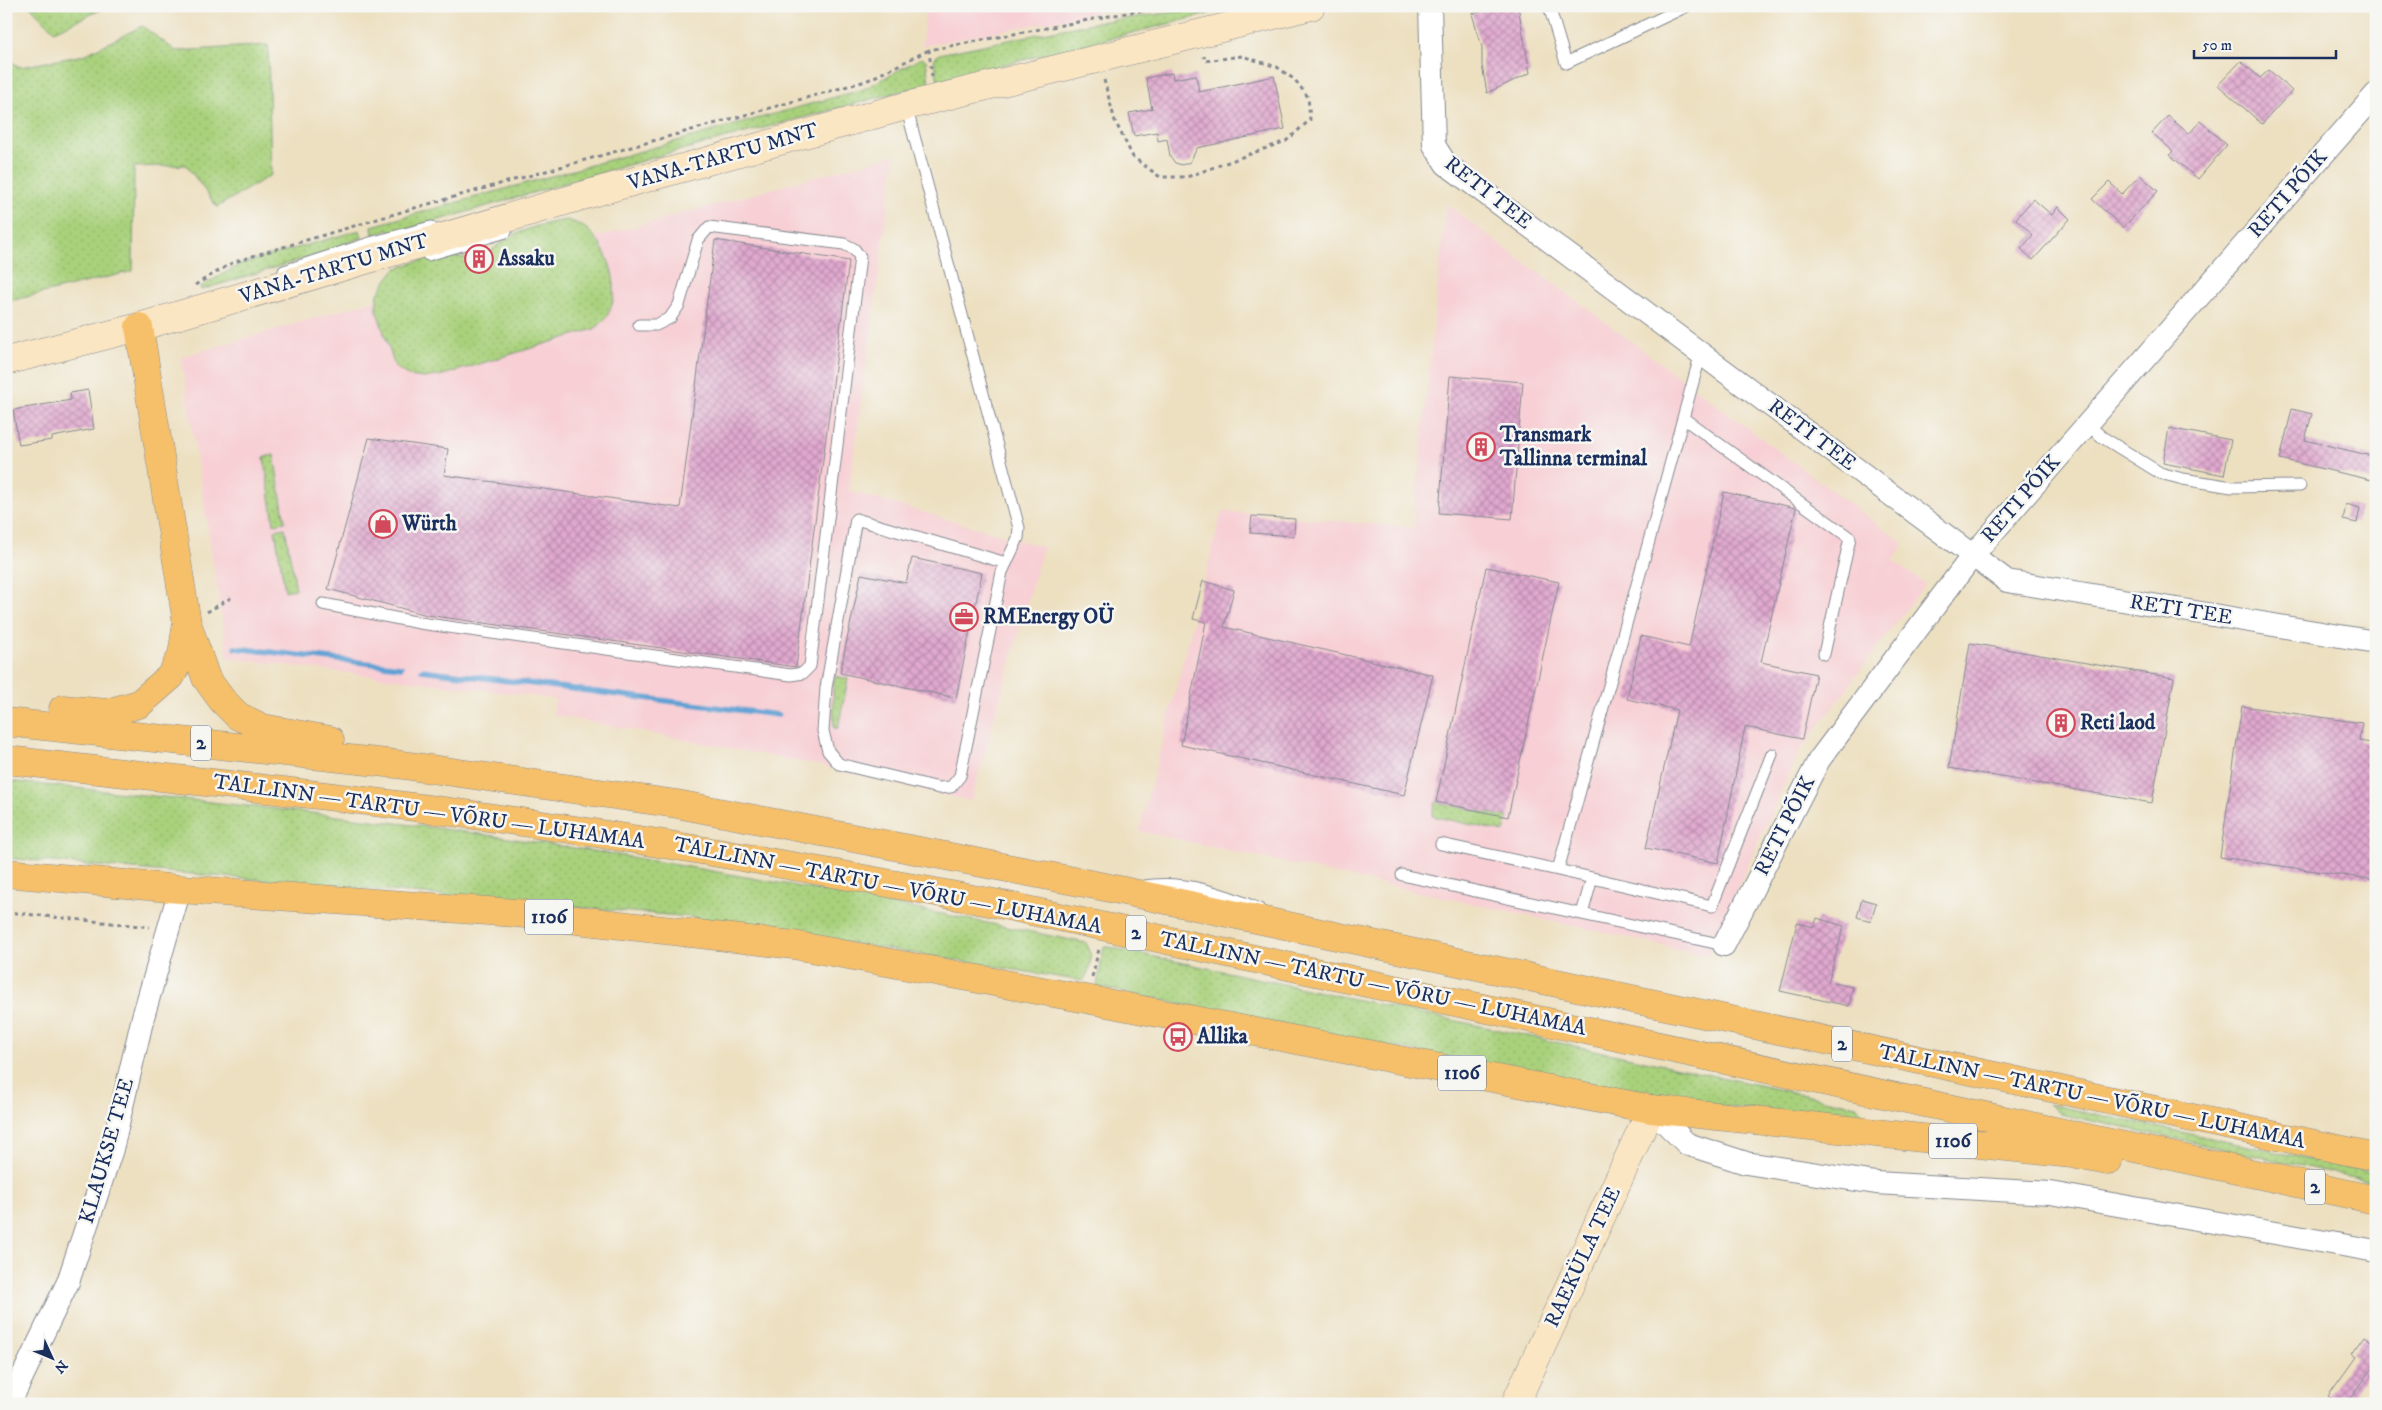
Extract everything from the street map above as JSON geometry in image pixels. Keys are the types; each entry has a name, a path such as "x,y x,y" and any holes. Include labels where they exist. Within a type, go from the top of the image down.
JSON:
{"highway":[{"path":"139,327 187,623 206,678 222,700 238,716 262,728 336,741 396,764"},
{"path":"6,704 107,713 139,704 171,676 182,655 187,623"},
{"name":"TALLINN — TARTU — VÕRU — LUHAMAA","path":"6,722 396,764 677,804 1120,890 2376,1157"},
{"name":"TALLINN — TARTU — VÕRU — LUHAMAA","path":"6,760 344,798 539,824 851,876 994,903 2376,1200"},
{"name":"1106","path":"6,873 180,889 516,913 794,945 1077,997 1650,1109 2072,1154 2198,1178 2254,1174"}],"street":[{"name":"VANA-TARTU MNT","path":"6,361 139,327 592,193 937,97 1199,33 1284,9 1312,6"},
{"name":"RETI TEE","path":"1430,6 1434,145 1446,164 2007,581 2376,642"},
{"name":"RETI PÕIK","path":"1724,945 1818,760 1973,555 2376,94"},
{"name":"KLAUKSE TEE","path":"9,1404 68,1282 112,1149 144,1017 180,889"},
{"path":"1650,1109 1687,1144 1746,1163 1876,1183 2050,1193 2376,1251"},
{"name":"RAEKÜLA TEE","path":"1515,1404 1650,1109"}],"lane":[{"path":"1549,6 1566,63 1687,6"},
{"path":"906,106 1019,528 1018,538 1002,572 960,776 951,786 939,788 839,764 828,751 823,731 826,688 856,519 1006,563"},
{"path":"464,218 592,193"},
{"path":"421,257 478,242 528,224 592,193"},
{"path":"242,296 286,270 370,243 445,223"},
{"path":"323,604 420,623 791,675 803,673 810,666 860,257 854,249 844,244 709,227 698,240 679,305 670,318 656,325 639,325"},
{"path":"348,264 393,265"},
{"path":"1558,870 1701,353"},
{"path":"1683,418 1850,538 1824,654"},
{"path":"2087,424 2102,437 2160,473 2232,487 2300,486"},
{"path":"1441,844 1712,906 1772,754"},
{"path":"1402,875 1724,945"},
{"path":"1582,914 1592,878"}],"path":[{"path":"193,286 232,262 427,204 866,81 929,50 1131,12 1183,6"},
{"path":"1099,57 1114,121 1133,156 1160,177 1187,177 1286,140 1310,120 1308,97 1295,80 1277,67 1242,56 1205,60 1199,33"},
{"path":"929,50 929,65 937,97"},
{"path":"6,912 168,928"}],"shaded area":[{"path":"926,6 1132,6 922,46"},
{"path":"895,155 849,491 1043,547 971,801 813,764 553,715 555,699 228,658 181,357 524,257"},
{"path":"1446,204 1904,544 1893,561 1925,584 1798,754 1707,955 1139,831 1222,511 1413,528"}],"green space":[{"path":"30,6 109,6 54,31"},
{"path":"1213,7 1208,14 938,81 934,59 939,54 1098,22"},
{"path":"142,26 176,51 268,45 271,175 217,207 186,165 134,167 133,271 6,302 6,59 20,67 84,55"},
{"path":"921,58 926,60 929,84 659,156 391,234 389,230 373,235 372,226 864,89"},
{"path":"567,220 588,230 597,240 605,252 614,280 611,308 605,319 594,329 443,375 424,378 409,376 395,367 376,308 378,294 395,269 445,254 469,259 472,264 487,259 487,255 495,247 514,235 534,227"},
{"path":"360,230 362,238 349,242 349,245 201,290 200,287 243,263"},
{"path":"274,455 285,522 274,524 264,457"},
{"path":"285,528 296,589 285,591 275,530"},
{"path":"835,676 848,679 838,728 834,728 833,686"},
{"path":"6,781 421,826 588,850 754,878 1086,943 1091,957 1088,972 1083,981 691,917 6,858"},
{"path":"1436,802 1508,817 1504,832 1432,816"},
{"path":"1104,946 1857,1106 1862,1111 1861,1115 1857,1118 1725,1107 1473,1063 1097,987"},
{"path":"2048,1104 2376,1173 2376,1182 2060,1114"}],"building":[{"path":"1499,6 1518,6 1530,73 1487,93 1482,65 1482,47 1472,14"},
{"path":"2241,61 2260,78 2269,70 2292,91 2262,124 2218,85"},
{"path":"1172,73 1173,79 1196,75 1199,92 1274,76 1285,129 1197,148 1190,162 1182,165 1175,163 1170,156 1167,139 1158,141 1157,132 1134,136 1129,113 1152,109 1146,78"},
{"path":"2168,116 2189,134 2200,121 2227,145 2198,179 2170,155 2173,151 2152,133"},
{"path":"2140,175 2158,191 2123,228 2092,199 2109,182 2122,194"},
{"path":"2033,199 2052,215 2058,207 2070,219 2033,260 2021,249 2033,235 2016,219"},
{"path":"715,240 849,261 796,667 427,615 328,589 369,438 448,449 444,475 680,508"},
{"name":"Transmark Tallinna terminal","path":"1450,376 1523,382 1512,519 1439,513"},
{"path":"88,390 94,429 52,437 52,440 19,445 13,410 71,400 70,393"},
{"path":"2292,409 2312,414 2305,440 2376,457 2376,481 2280,459"},
{"path":"2169,428 2231,440 2224,475 2163,463"},
{"path":"1724,492 1796,508 1761,662 1816,674 1802,739 1745,727 1718,863 1646,848 1677,710 1627,699 1641,636 1689,647"},
{"path":"2346,504 2360,508 2357,523 2343,520"},
{"path":"1252,516 1295,519 1294,536 1250,533"},
{"path":"912,558 982,573 956,698 840,673 861,574 906,583"},
{"path":"1486,567 1559,582 1508,817 1436,802"},
{"path":"1203,581 1234,590 1224,627 1433,675 1404,795 1181,745 1206,622 1193,619"},
{"name":"Reti laod","path":"1970,643 2174,678 2152,803 1949,768"},
{"path":"2242,706 2362,723 2359,741 2376,744 2376,880 2220,857"},
{"path":"1862,899 1876,903 1871,921 1857,917"},
{"path":"1817,918 1844,926 1828,982 1853,987 1849,1006 1780,991 1797,923 1814,927"},
{"path":"2365,1336 2376,1344 2376,1364 2346,1404 2339,1404 2328,1396 2356,1357 2352,1354"}],"waterway":[{"path":"235,648 401,667"},
{"path":"422,670 778,715"}],"place":[{"name":"Assaku","path":"479,259"},
{"name":"Transmark Tallinna terminal","path":"1481,447"},
{"name":"Würth","path":"383,524"},
{"name":"RMEnergy OÜ","path":"964,617"},
{"name":"Reti laod","path":"2061,723"},
{"name":"Allika","path":"1178,1037"}]}
